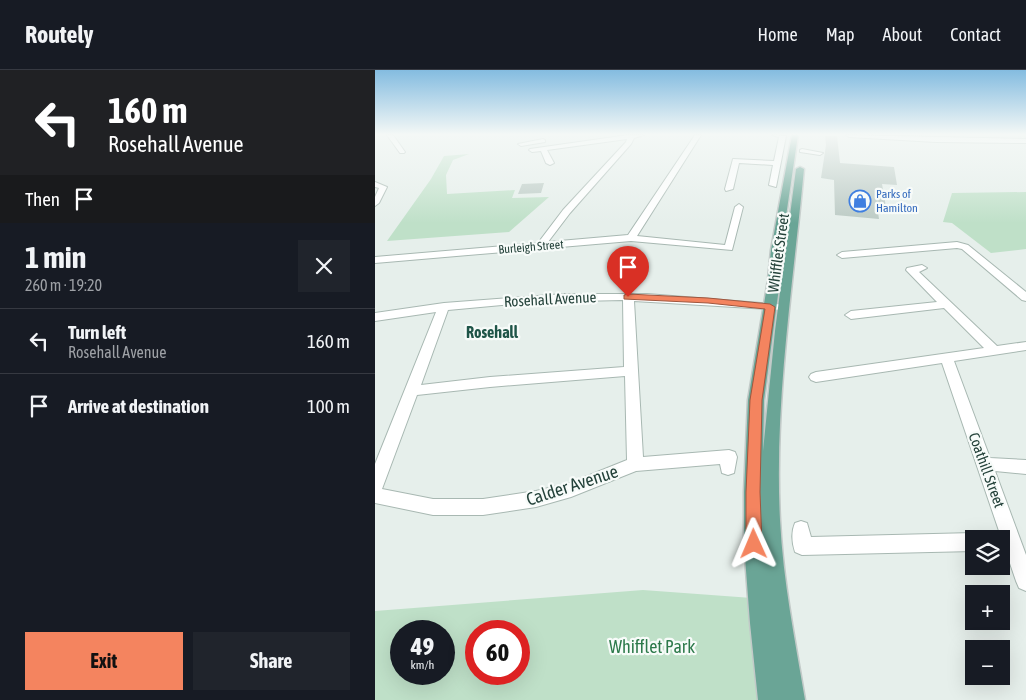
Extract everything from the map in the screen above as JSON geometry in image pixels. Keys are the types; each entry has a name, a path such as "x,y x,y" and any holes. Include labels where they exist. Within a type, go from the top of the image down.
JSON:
{"main road":[{"name":"Whifflet Street","path":"790,164 777,250 778,307 770,494 781,632 792,700"},
{"name":"Whifflet Street","path":"771,700 760,613 754,544 753,492 756,400 778,307 800,164"}],"street":[{"path":"541,246 555,226 610,164"},
{"path":"631,238 679,164"},
{"path":"729,189 735,164"},
{"path":"773,185 777,164"},
{"path":"375,184 383,187 375,203"},
{"name":"Burleigh Street","path":"375,260 631,238 729,248 739,208"},
{"path":"867,242 876,253"},
{"path":"842,255 957,245 965,247 1026,298"},
{"path":"922,268 911,270 993,350"},
{"name":"Rosehall Avenue","path":"375,317 444,306 565,297 708,300 778,307"},
{"path":"628,297 635,464"},
{"path":"851,315 947,304"},
{"path":"375,485 444,306"},
{"path":"816,377 1026,346"},
{"name":"Coathill Street","path":"947,358 986,464 1004,530"},
{"path":"410,391 490,382 631,371"},
{"name":"Calder Avenue","path":"375,495 433,507 483,507 536,499 571,490 635,464 729,457 728,468"},
{"path":"986,464 1026,467"},
{"path":"801,529 803,546 965,542"},
{"name":"Coathill Street","path":"1010,548 1026,581"}],"green space":[{"path":"439,164 451,164 446,175 447,194 515,190 512,198 549,197 509,232 387,241"},
{"path":"1026,192 1026,249 991,253 952,223 943,222 952,193"},
{"name":"Whifflet Park","path":"643,590 752,598 761,700 375,700 375,611"}],"building":[{"path":"823,164 894,167 897,185 882,184 886,207 877,206 879,219 835,215 834,180 821,178"},
{"path":"544,183 541,193 518,194 522,184"}],"place":[{"name":"Parks of Hamilton","path":"860,201"}],"district":[{"name":"Rosehall","path":"492,332"}],"route":[{"path":"628,297 708,300 770,307 756,400 753,492 754,544"}]}
